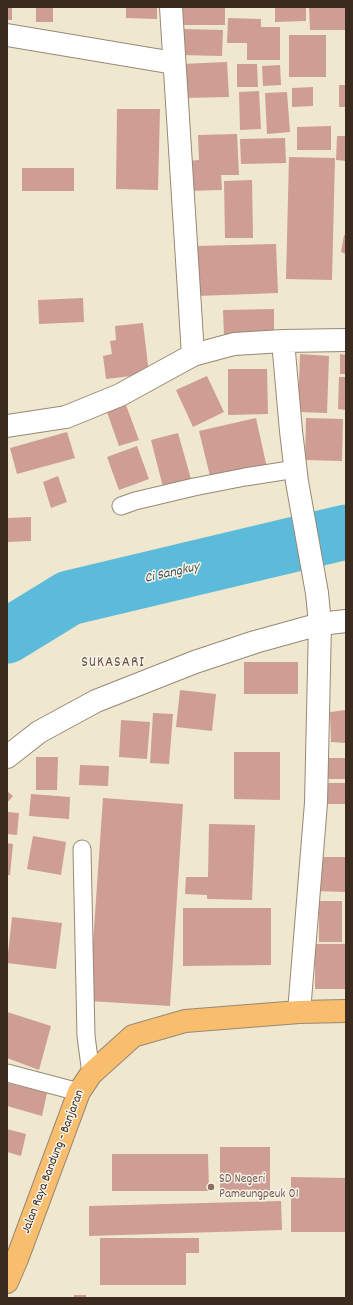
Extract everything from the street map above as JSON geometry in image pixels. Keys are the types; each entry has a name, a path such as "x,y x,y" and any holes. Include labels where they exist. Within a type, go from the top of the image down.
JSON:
{"main road":[{"name":"Jalan Raya Bandung - Banjaran","path":"7,1282 12,1257 79,1092 91,1074 133,1036 185,1021 299,1012 346,1012"}],"street":[{"path":"171,7 193,355"},
{"path":"7,35 174,63"},
{"path":"7,426 66,416 120,395 193,355 234,344 283,341 346,340"},
{"path":"283,341 291,431 297,476 317,593 320,624 316,803 299,1012"},
{"path":"7,757 39,732 96,701 195,662 254,642 320,624 346,621"}],"lane":[{"path":"121,506 135,501 194,487 245,477 297,476"},
{"path":"82,849 86,1036 91,1074"},
{"path":"7,1073 79,1092"}],"building":[{"path":"7,7 12,7 12,20 7,20"},
{"path":"36,7 53,7 53,22 36,22"},
{"path":"126,7 157,7 157,19 126,18"},
{"path":"179,7 225,7 225,25 179,25"},
{"path":"275,7 306,7 306,21 275,22"},
{"path":"309,7 346,7 346,30 310,30"},
{"path":"228,18 261,19 261,27 280,27 280,60 247,60 247,43 227,43"},
{"path":"182,29 223,30 222,56 181,55"},
{"path":"289,35 326,35 326,77 289,77"},
{"path":"227,62 229,97 182,98 181,64"},
{"path":"237,64 257,64 258,87 237,87"},
{"path":"280,65 281,85 263,86 262,66"},
{"path":"339,85 346,85 346,107 339,107"},
{"path":"313,87 313,106 292,107 292,88"},
{"path":"259,91 261,129 240,130 239,92"},
{"path":"287,92 290,132 267,134 265,93"},
{"path":"117,109 160,109 158,190 116,189"},
{"path":"331,126 331,150 297,150 297,127"},
{"path":"237,134 239,175 221,175 222,190 187,191 186,161 199,160 198,135"},
{"path":"337,136 346,136 346,161 336,160"},
{"path":"285,138 286,163 241,164 240,139"},
{"path":"289,157 335,158 332,280 286,279"},
{"path":"22,168 74,168 74,191 22,191"},
{"path":"252,180 253,238 225,238 224,181"},
{"path":"344,235 346,236 346,254 341,252"},
{"path":"276,244 278,293 197,296 195,246"},
{"path":"83,298 84,322 39,324 38,300"},
{"path":"274,309 274,336 224,336 223,310"},
{"path":"143,323 149,374 106,379 103,356 112,354 110,341 116,340 115,326"},
{"path":"300,354 329,356 327,413 298,412"},
{"path":"340,354 346,355 346,374 340,374"},
{"path":"228,369 267,369 268,414 228,415"},
{"path":"207,376 224,412 193,427 176,390"},
{"path":"339,377 346,377 346,410 338,409"},
{"path":"126,405 139,440 119,446 107,412"},
{"path":"256,418 267,468 211,480 199,431"},
{"path":"306,418 343,419 342,461 305,460"},
{"path":"67,432 75,458 17,474 10,448"},
{"path":"178,433 191,479 163,487 151,440"},
{"path":"137,446 149,479 119,490 107,457"},
{"path":"58,476 67,502 51,508 43,482"},
{"path":"31,517 31,541 7,542 7,518"},
{"path":"244,662 298,662 298,694 244,694"},
{"path":"180,690 216,694 212,731 176,727"},
{"path":"346,710 346,743 331,742 330,712"},
{"path":"153,713 173,714 169,764 150,763"},
{"path":"121,720 150,722 147,759 119,757"},
{"path":"234,752 280,752 280,800 234,799"},
{"path":"36,757 58,757 57,790 36,790"},
{"path":"324,758 346,758 346,779 324,779"},
{"path":"80,765 109,766 108,786 79,785"},
{"path":"325,783 346,783 346,804 325,804"},
{"path":"7,791 13,796 7,803"},
{"path":"31,794 70,797 69,819 29,816"},
{"path":"103,798 183,804 170,1006 89,1001"},
{"path":"7,812 19,813 17,835 7,834"},
{"path":"209,824 255,825 252,900 207,899 207,895 185,894 186,877 208,877"},
{"path":"33,836 66,842 61,875 27,869"},
{"path":"7,843 13,844 10,875 7,875"},
{"path":"316,857 346,857 346,892 315,891"},
{"path":"319,901 342,901 342,942 319,942"},
{"path":"183,908 271,908 271,965 183,966"},
{"path":"12,917 62,923 56,969 7,963"},
{"path":"315,944 346,944 346,989 315,989"},
{"path":"7,1012 51,1026 39,1070 7,1058"},
{"path":"7,1083 47,1093 42,1116 7,1106"},
{"path":"7,1129 26,1134 21,1156 7,1152"},
{"path":"220,1147 270,1147 270,1191 220,1191"},
{"path":"112,1154 208,1154 209,1191 112,1191"},
{"path":"291,1177 346,1178 346,1232 291,1232"},
{"path":"281,1201 282,1230 89,1236 89,1206"},
{"path":"100,1238 199,1238 199,1253 186,1253 186,1285 100,1285"},
{"path":"74,1295 86,1295 86,1298 74,1298"}],"waterway":[{"name":"Ci Sangkuy","path":"7,636 69,598 346,532"}],"place":[{"name":"SD Negeri Pameungpeuk 01","path":"211,1187"}],"district":[{"name":"SUKASARI","path":"113,664"}]}
